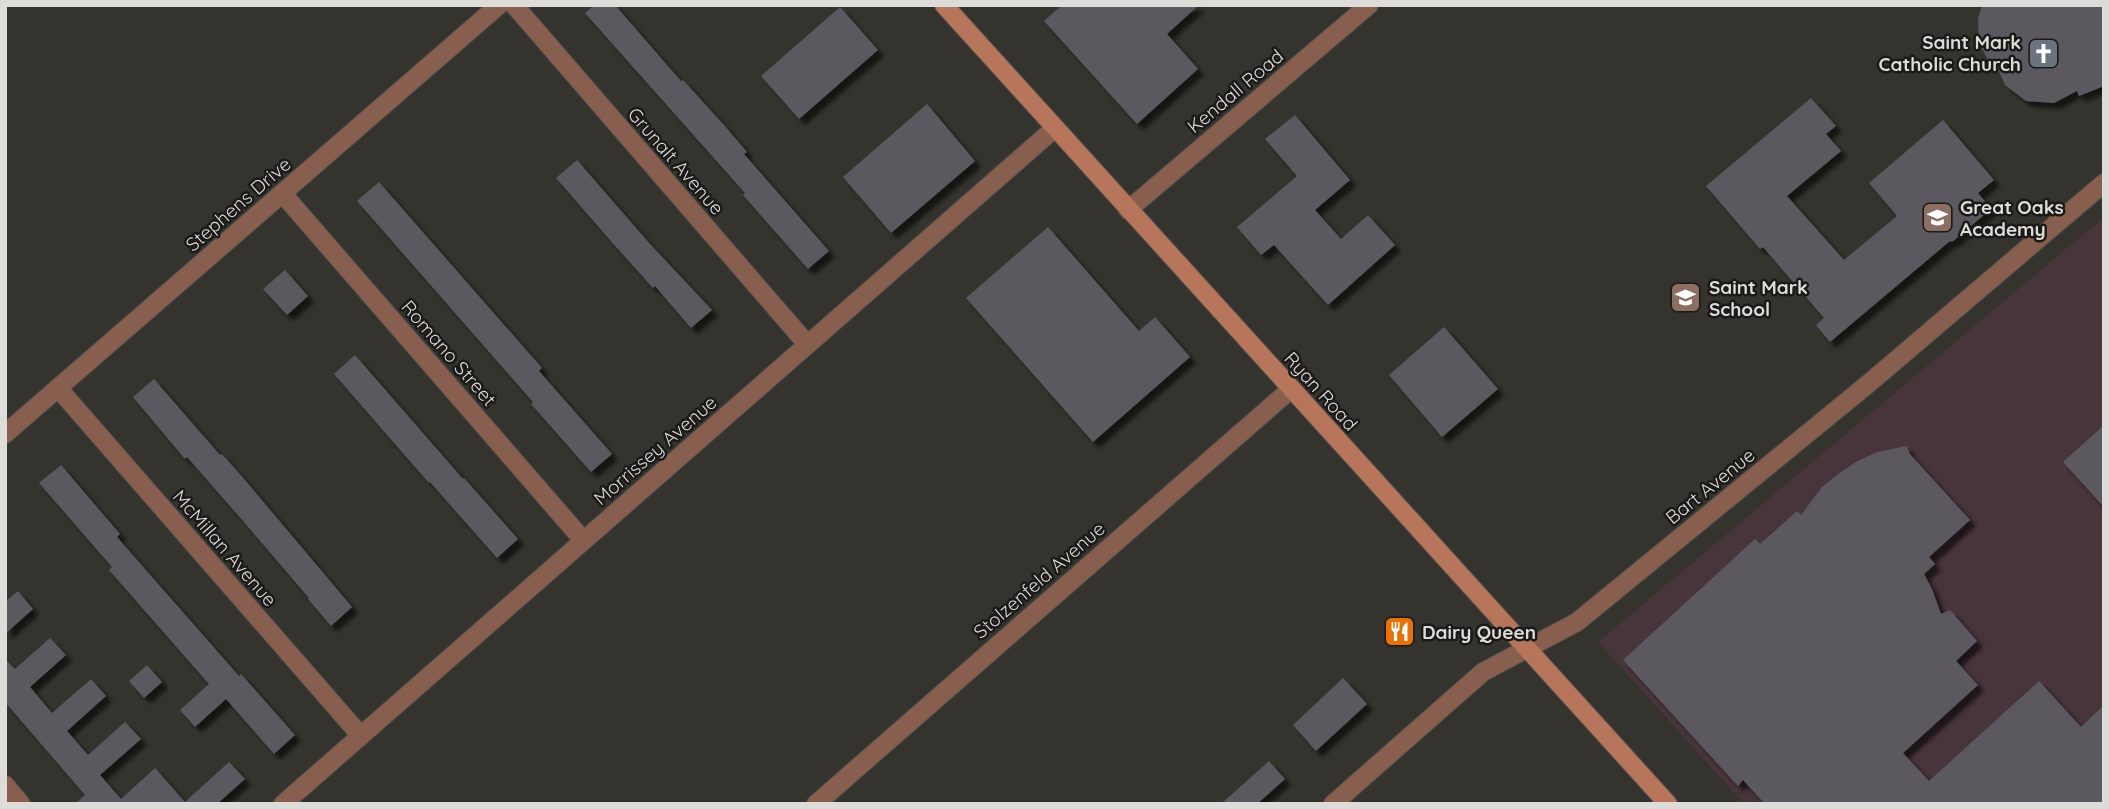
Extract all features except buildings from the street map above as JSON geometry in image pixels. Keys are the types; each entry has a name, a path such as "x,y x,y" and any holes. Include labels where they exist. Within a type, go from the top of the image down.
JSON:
{"main road":[{"name":"Ryan Road","path":"944,5 1668,804"}],"street":[{"name":"Stephens Drive","path":"5,434 499,5"},
{"name":"Grunalt Avenue","path":"514,5 807,344"},
{"name":"Kendall Road","path":"1128,210 1369,5"},
{"name":"Morrissey Avenue","path":"283,804 1055,128"},
{"name":"Bart Avenue","path":"1333,804 1483,672 1577,622 1868,384 2104,183"},
{"name":"Romano Street","path":"282,193 583,540"},
{"name":"McMillan Avenue","path":"58,388 361,736"},
{"name":"Stolzenfeld Avenue","path":"816,804 1291,389"},
{"path":"5,785 21,804"}],"shaded area":[{"path":"2104,217 2104,804 1744,804 1598,642"}],"place":[{"name":"Saint Mark Catholic Church","path":"2044,53"},
{"name":"Great Oaks Academy","path":"1937,218"},
{"name":"Saint Mark School","path":"1686,298"},
{"name":"Dairy Queen","path":"1399,632"}]}
